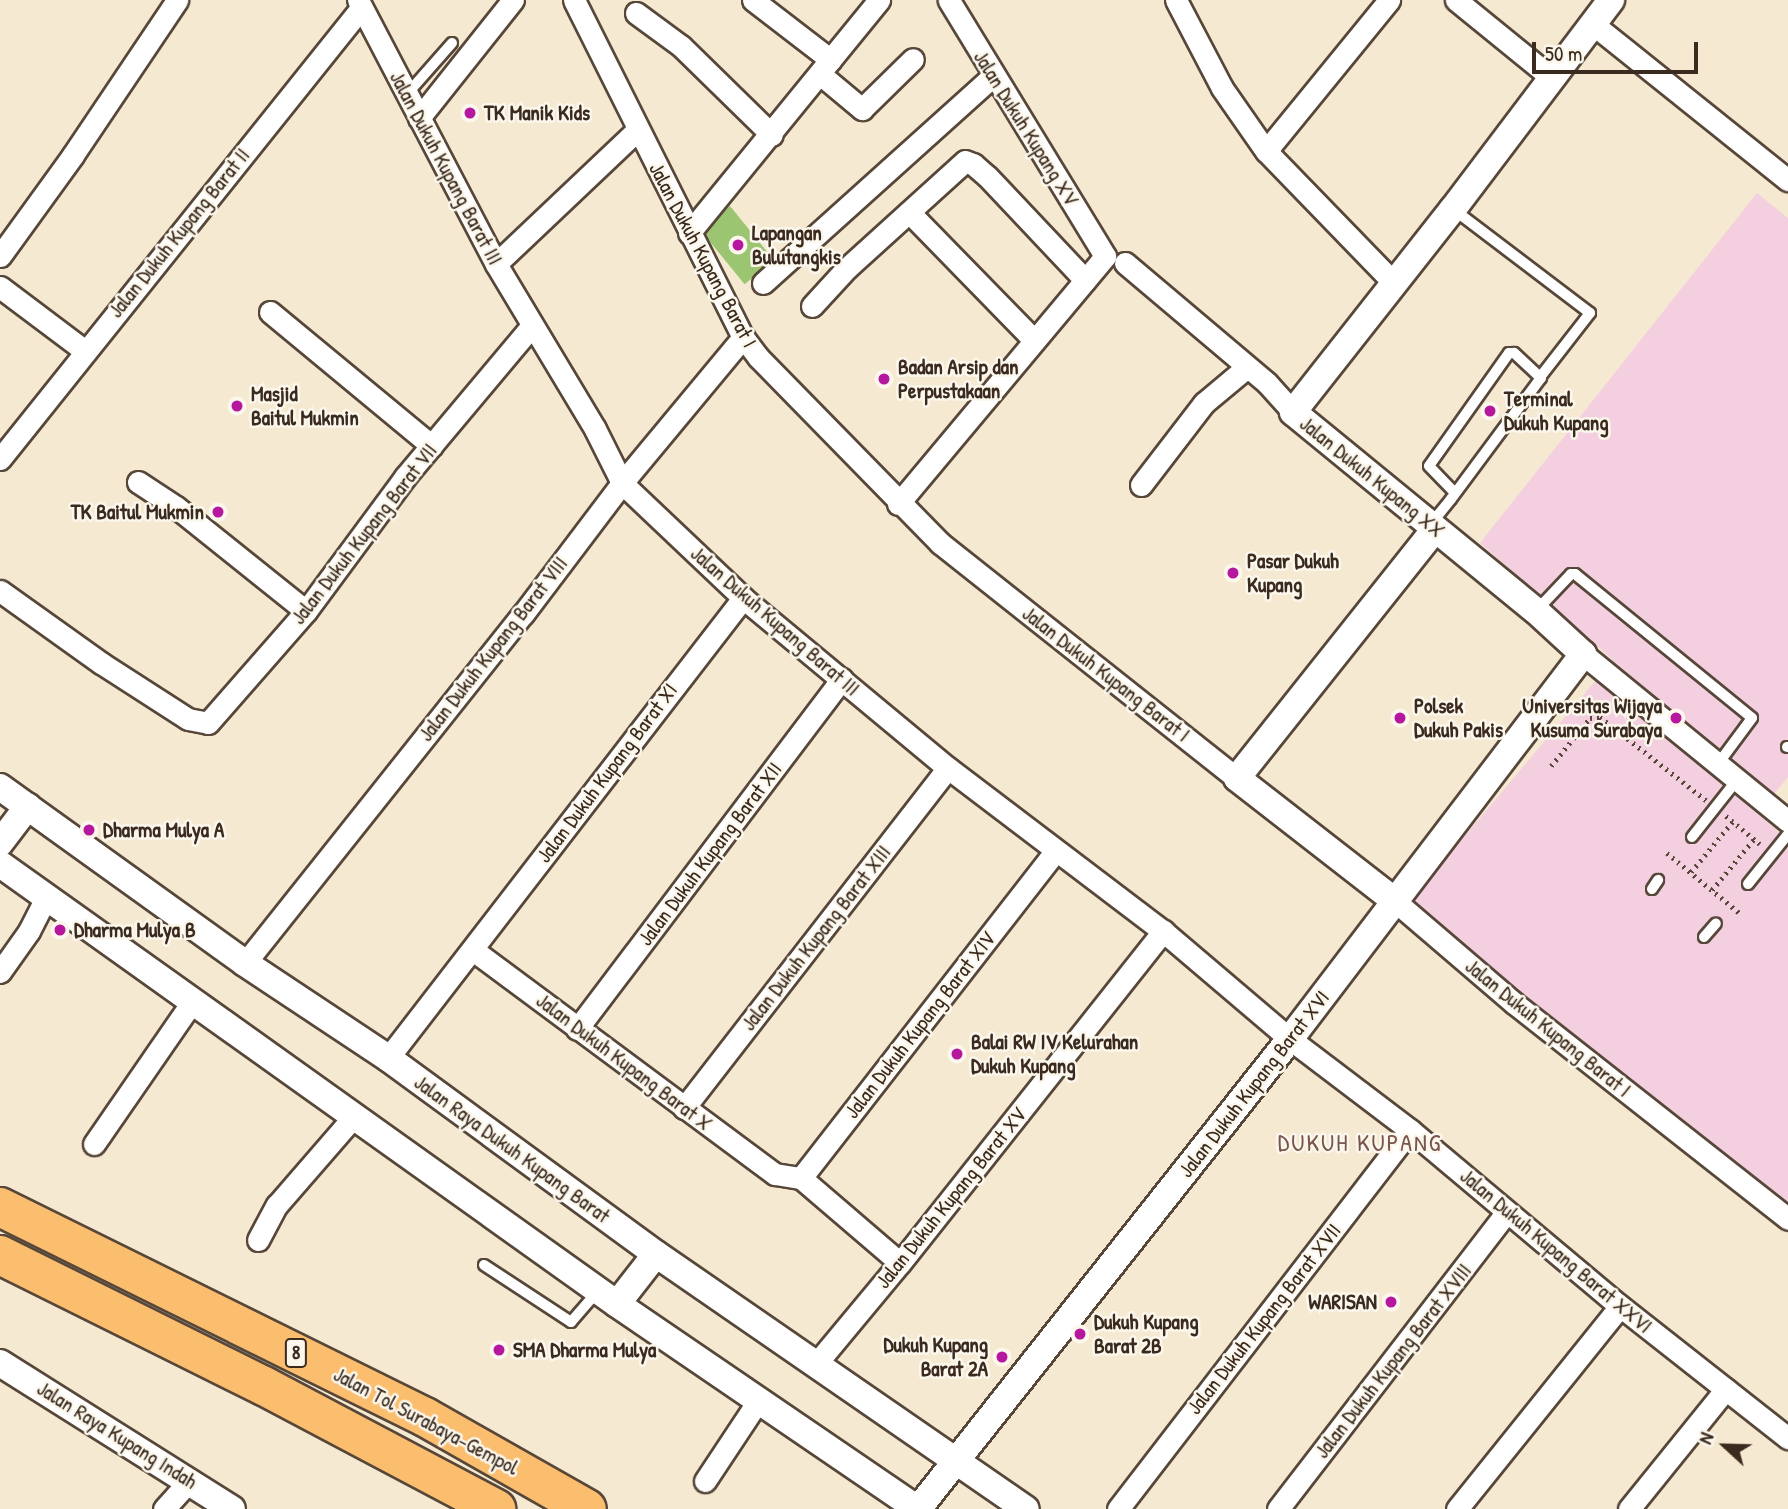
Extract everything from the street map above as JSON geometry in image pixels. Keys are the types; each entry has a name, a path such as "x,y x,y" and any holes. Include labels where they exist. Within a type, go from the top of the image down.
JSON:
{"highway":[{"name":"Jalan Tol Surabaya–Gempol","path":"0,1207 425,1417 587,1509"},
{"name":"Jalan Tol Surabaya–Gempol","path":"0,1255 264,1386 496,1509"}],"street":[{"path":"0,256 73,155 177,0"},
{"path":"419,118 513,0"},
{"path":"752,0 825,67 862,109 913,59"},
{"path":"689,233 880,0"},
{"name":"Jalan Dukuh Kupang XV","path":"949,0 993,76 1115,259 1247,367 1293,412"},
{"path":"1176,0 1222,88 1266,151 1394,283"},
{"path":"1266,151 1389,0"},
{"path":"1456,0 1552,78"},
{"name":"Jalan Dukuh Kupang XX","path":"1611,0 1453,209 1293,412 1788,821"},
{"name":"Jalan Dukuh Kupang Barat I","path":"577,2 636,130 743,337 898,504 940,543 1395,901 1514,1003 1788,1219"},
{"name":"Jalan Dukuh Kupang Barat III","path":"359,4 496,264 531,327 595,429 622,483 743,598 947,768 1163,931 1290,1039"},
{"name":"Jalan Dukuh Kupang Barat II","path":"0,459 359,4"},
{"path":"636,13 681,46 772,135"},
{"path":"1593,24 1788,180"},
{"path":"763,283 993,76"},
{"path":"496,264 636,130"},
{"path":"812,306 847,268 965,162 969,162 987,176 1085,280"},
{"path":"909,212 1034,340"},
{"path":"898,504 1085,280 1115,259"},
{"path":"0,287 84,350"},
{"path":"270,312 432,446"},
{"name":"Jalan Dukuh Kupang Barat VII","path":"0,591 101,663 188,719 208,723 306,611 432,446 531,327"},
{"name":"Jalan Dukuh Kupang Barat VIII","path":"245,963 523,614 622,483 743,337"},
{"path":"1141,485 1204,403 1247,367"},
{"path":"138,482 176,507 306,611"},
{"path":"1237,778 1433,527"},
{"name":"Jalan Dukuh Kupang Barat XI","path":"388,1058 743,598"},
{"name":"Jalan Dukuh Kupang Barat XVI","path":"918,1509 1290,1039 1583,654"},
{"name":"Jalan Dukuh Kupang Barat XII","path":"578,1029 842,679"},
{"name":"Jalan Dukuh Kupang Barat XIII","path":"684,1108 947,768"},
{"name":"Jalan Raya Dukuh Kupang Barat","path":"0,787 245,963 388,1058 656,1254 1026,1509"},
{"path":"0,843 28,806"},
{"name":"Jalan Dukuh Kupang Barat XIV","path":"801,1178 1056,851"},
{"path":"0,864 608,1297 918,1509"},
{"path":"0,972 29,932 46,898"},
{"name":"Jalan Dukuh Kupang Barat XV","path":"816,1364 900,1263 1163,931"},
{"name":"Jalan Dukuh Kupang Barat X","path":"473,950 775,1174 801,1178"},
{"path":"94,1144 192,1002"},
{"name":"Jalan Dukuh Kupang Barat XXVI","path":"1290,1039 1410,1130 1620,1306 1788,1438"},
{"path":"258,1240 277,1205 355,1115"},
{"name":"Jalan Dukuh Kupang Barat XVII","path":"1118,1509 1410,1130"},
{"path":"801,1178 900,1263"},
{"name":"Jalan Dukuh Kupang Barat XVIII","path":"1278,1509 1507,1212"},
{"path":"608,1297 656,1254"},
{"path":"1457,1509 1620,1306"},
{"name":"Jalan Raya Kupang Indah","path":"0,1363 190,1480 232,1509"},
{"path":"1629,1509 1726,1389"},
{"path":"705,1481 758,1401"},
{"path":"164,1509 190,1480"}],"lane":[{"path":"407,94 452,43"},
{"path":"1433,527 1455,493 1590,313 1453,209"},
{"path":"1455,493 1429,470 1429,466 1509,353 1514,353 1541,376"},
{"path":"1536,611 1571,574 1575,574 1752,718 1718,764"},
{"path":"1692,837 1737,780"},
{"path":"1748,884 1788,834"},
{"path":"1704,937 1716,923"},
{"path":"484,1265 571,1322 608,1297"}],"path":[{"path":"1551,766 1590,718 1600,717 1772,853"},
{"path":"1690,872 1733,821"},
{"path":"1712,890 1755,839"},
{"path":"1667,853 1742,915"}],"shaded area":[{"name":"Universitas Wijaya Kusuma Surabaya","path":"1757,193 1788,218 1788,777 1758,814 1788,840 1788,1208 1409,902 1613,660 1480,543"}],"green space":[{"name":"Lapangan Bulutangkis","path":"730,206 774,260 745,284 700,230"}],"place":[{"name":"TK Manik Kids","path":"470,113"},
{"name":"Lapangan Bulutangkis","path":"738,245"},
{"name":"Badan Arsip dan Perpustakaan","path":"884,379"},
{"name":"Masjid Baitul Mukmin","path":"237,406"},
{"name":"Terminal Dukuh Kupang","path":"1490,411"},
{"name":"TK Baitul Mukmin","path":"218,512"},
{"name":"Pasar Dukuh Kupang","path":"1233,573"},
{"name":"Polsek Dukuh Pakis","path":"1400,718"},
{"name":"Universitas Wijaya Kusuma Surabaya","path":"1676,718"},
{"name":"Dharma Mulya A","path":"89,830"},
{"name":"Dharma Mulya B","path":"60,930"},
{"name":"Balai RW IV Kelurahan Dukuh Kupang","path":"957,1054"},
{"name":"WARISAN","path":"1391,1302"},
{"name":"Dukuh Kupang Barat 2B","path":"1080,1334"},
{"name":"SMA Dharma Mulya","path":"499,1350"},
{"name":"Dukuh Kupang Barat 2A","path":"1002,1357"}],"district":[{"name":"DUKUH KUPANG","path":"1360,1143"}]}
